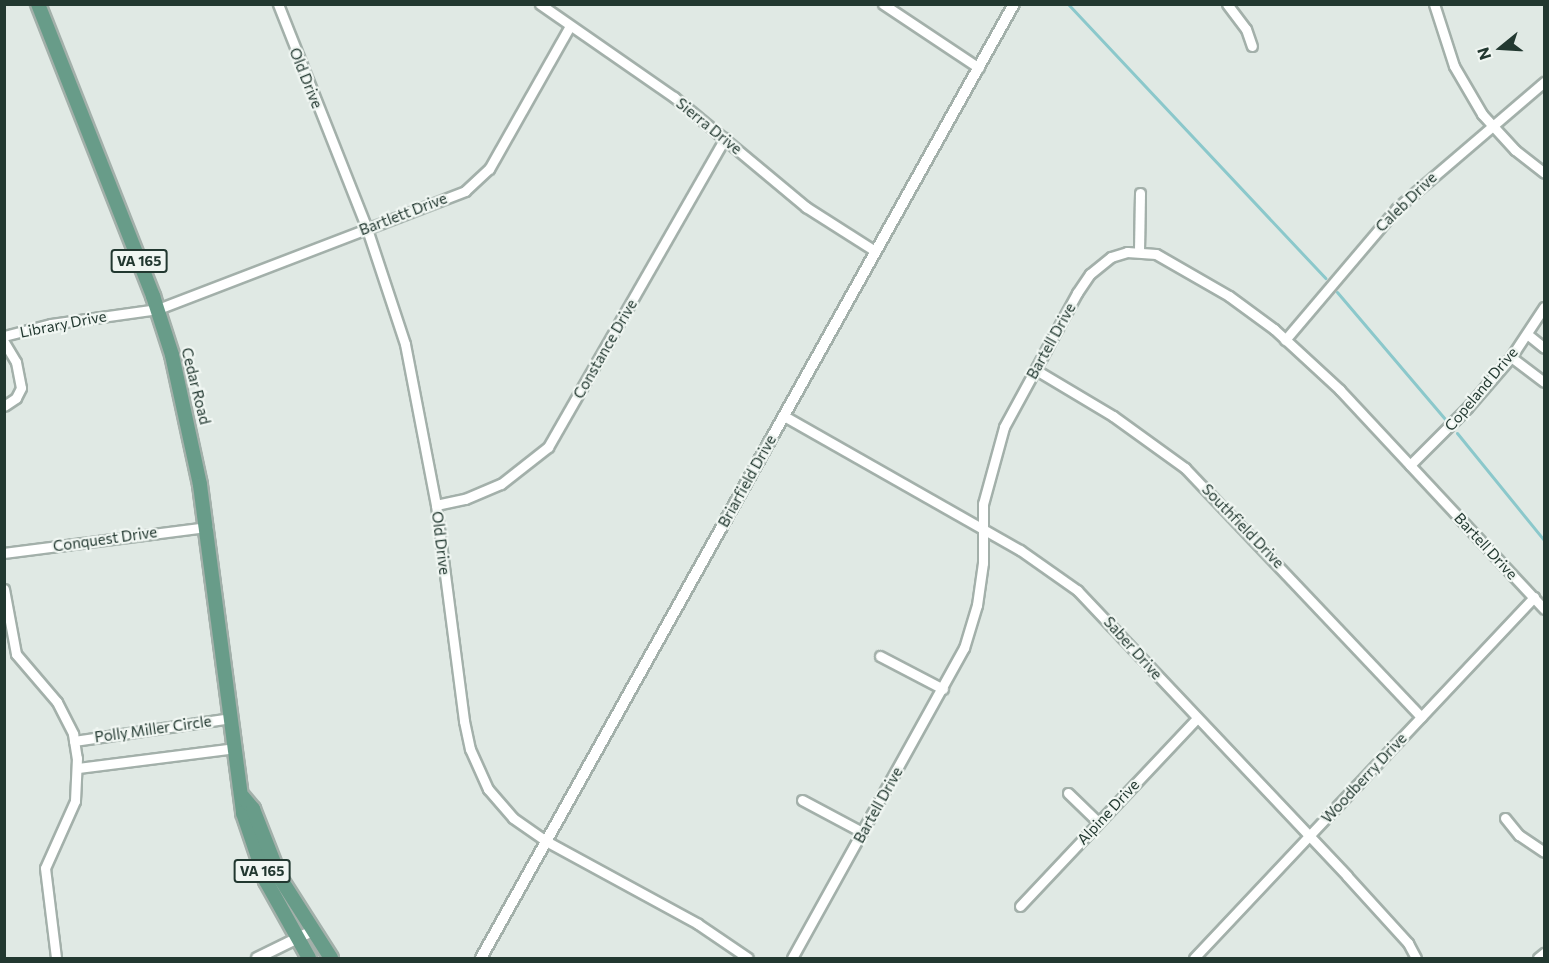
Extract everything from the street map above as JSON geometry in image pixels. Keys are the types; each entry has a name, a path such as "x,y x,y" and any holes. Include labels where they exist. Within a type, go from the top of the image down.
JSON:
{"main road":[{"name":"Cedar Road","path":"38,4 158,309 183,396 207,527 243,797 243,813 255,850 297,940 309,958"},
{"name":"Cedar Road","path":"243,797 253,809 280,878 331,958"}],"street":[{"name":"Old Drive","path":"278,4 367,229 405,344 436,505 470,749 488,789 502,807 546,841 698,924 747,958"},
{"name":"Sierra Drive","path":"540,4 570,26 624,59 725,138 806,207 875,251"},
{"path":"883,4 979,68"},
{"name":"Briarfield Drive","path":"481,958 1014,4"},
{"path":"1227,4 1246,29 1252,46"},
{"path":"1434,4 1454,66 1492,126 1545,173"},
{"name":"Bartlett Drive","path":"158,309 465,191 478,181 570,26"},
{"name":"Caleb Drive","path":"1285,340 1392,214 1545,82"},
{"name":"Constance Drive","path":"436,505 465,499 501,484 548,447 725,138"},
{"path":"1139,251 1140,193"},
{"name":"Bartell Drive","path":"792,958 964,648 977,605 983,563 983,504 993,459 1010,415 1090,274 1111,257 1139,251 1176,263 1229,296 1285,340 1340,390 1545,609"},
{"name":"Copeland Drive","path":"1410,465 1444,434 1511,357 1545,307"},
{"name":"Library Drive","path":"4,336 51,324 158,309"},
{"path":"1527,334 1545,348"},
{"name":"Library Drive","path":"4,342 16,362 21,388 16,398 4,406"},
{"path":"1511,357 1545,382"},
{"name":"Southfield Drive","path":"1036,370 1113,416 1185,468 1422,717"},
{"name":"Saber Drive","path":"784,416 1042,564 1077,590 1130,643 1196,719 1310,836 1408,943 1416,958"},
{"name":"Conquest Drive","path":"4,553 207,527"},
{"path":"4,589 16,654 57,702 74,741 78,768 75,801 45,868 56,958"},
{"name":"Woodberry Drive","path":"1194,958 1534,597"},
{"path":"880,656 943,689"},
{"name":"Polly Miller Circle","path":"74,741 231,718"},
{"name":"Alpine Drive","path":"1020,906 1196,719"},
{"name":"Polly Miller Circle","path":"78,768 236,748"},
{"path":"1068,793 1098,822"},
{"path":"802,800 862,832"},
{"path":"1505,818 1519,835 1545,852"},
{"path":"257,958 312,931"},
{"path":"1538,958 1545,953"}],"waterway":[{"path":"1068,4 1325,278"},
{"path":"1337,292 1445,419"},
{"path":"1457,433 1544,540"}]}
